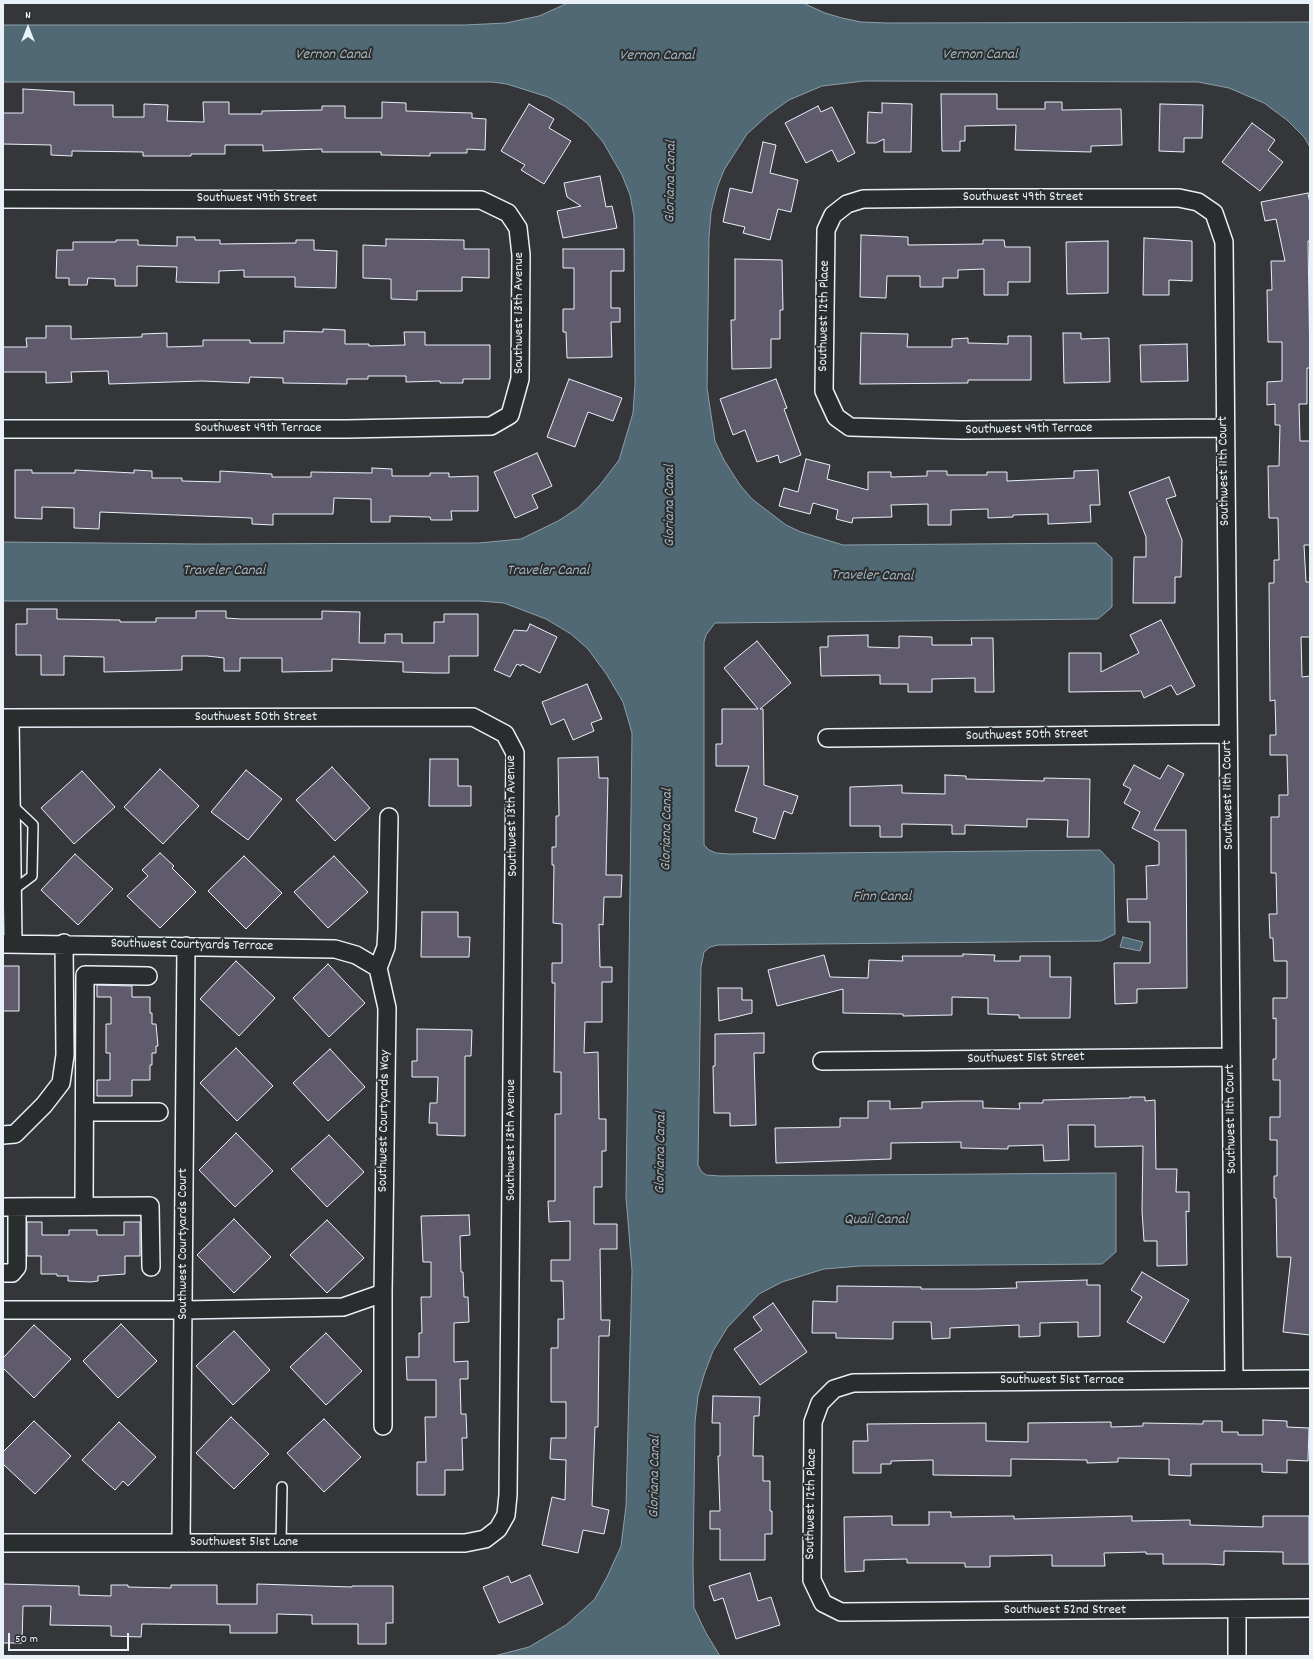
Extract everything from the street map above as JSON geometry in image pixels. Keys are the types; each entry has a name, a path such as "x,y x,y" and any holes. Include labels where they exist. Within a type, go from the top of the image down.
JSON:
{"street":[{"name":"Southwest 49th Street","path":"833,215 847,204 864,199 960,198 1179,198 1198,202 1214,213"},
{"name":"Southwest 49th Street","path":"3,199 481,200 508,213"},
{"name":"Southwest 13th Avenue","path":"508,213 518,228 521,255 520,379 510,415"},
{"name":"Southwest 11th Court","path":"1214,213 1224,242 1227,734 1231,911 1230,1057 1234,1380"},
{"name":"Southwest 12th Place","path":"833,215 826,230 824,391 836,417"},
{"name":"Southwest 49th Terrace","path":"3,429 331,429 491,426 510,415"},
{"name":"Southwest 49th Terrace","path":"836,417 850,427 961,430 1225,428"},
{"name":"Southwest 50th Street","path":"6,718 473,717 505,734"},
{"path":"6,718 11,804 12,891 8,944"},
{"name":"Southwest 13th Avenue","path":"485,1539 498,1529 506,1515 508,1495 515,753 505,734"},
{"name":"Southwest 50th Street","path":"827,738 1227,734"},
{"path":"378,968 386,947 389,817"},
{"path":"3,1135 15,1134 44,1105 61,1083 66,1055 64,943"},
{"name":"Southwest Courtyards Terrace","path":"8,944 64,943 335,949 356,955 378,968"},
{"name":"Southwest Courtyards Court","path":"181,1543 186,946"},
{"name":"Southwest Courtyards Way","path":"378,968 387,1008 383,1293 383,1426"},
{"path":"84,1206 85,975 148,976"},
{"name":"Southwest 51st Street","path":"822,1061 1230,1057"},
{"path":"85,1112 159,1112"},
{"path":"3,1273 12,1273 17,1267 10,1207 150,1206 151,1267"},
{"path":"3,1310 184,1310 343,1307 383,1293"},
{"name":"Southwest 51st Terrace","path":"820,1403 834,1389 853,1383 1310,1379"},
{"name":"Southwest 12th Place","path":"820,1403 813,1422 812,1580 823,1603"},
{"name":"Southwest 51st Lane","path":"3,1543 414,1544 465,1543 485,1539"},
{"name":"Southwest 52nd Street","path":"823,1603 841,1612 1310,1608"},
{"path":"1237,1609 1237,1656"}],"lane":[{"path":"281,1544 282,1487"}],"water":[{"path":"568,3 803,3 825,13 842,18 861,22 886,23 1310,22 1310,147 1304,137 1287,120 1264,103 1229,88 1198,82 864,81 822,86 789,100 768,115 747,134 724,170 717,188 711,212 709,237 707,388 715,441 724,460 740,485 752,499 786,525 801,532 843,545 1096,543 1112,558 1112,607 1098,619 715,623 706,635 704,642 704,845 709,850 716,853 729,854 1100,850 1114,865 1115,934 1101,941 718,945 710,947 704,952 701,967 698,1165 701,1171 706,1175 720,1176 1116,1173 1116,1252 1102,1264 860,1266 824,1269 782,1282 759,1294 727,1328 713,1351 704,1375 698,1396 695,1422 693,1567 694,1608 706,1633 720,1656 494,1656 529,1647 566,1625 594,1600 607,1577 621,1546 626,1506 632,1270 626,1197 632,733 623,702 607,675 588,649 571,634 546,619 504,603 479,601 3,601 3,542 199,544 479,543 521,539 558,521 578,508 600,485 619,460 633,413 635,384 634,216 630,195 622,175 603,142 587,123 566,107 548,97 507,84 492,82 3,82 3,25 465,25 506,23 539,16"},
{"path":"1123,937 1143,942 1140,951 1120,947"}],"building":[{"path":"23,89 74,92 74,105 113,105 113,117 144,117 144,104 168,105 167,121 204,122 203,102 229,102 229,114 262,114 262,111 322,110 322,106 345,106 345,118 382,118 382,102 406,103 406,111 472,113 472,118 486,119 485,150 467,149 467,153 430,153 430,156 381,155 381,152 322,152 322,149 263,151 263,145 225,145 225,154 191,154 191,156 143,156 143,152 72,151 72,156 51,155 51,145 3,144 3,113 23,113"},
{"path":"941,94 997,94 997,109 1045,109 1045,102 1062,102 1062,110 1121,109 1122,145 1091,146 1091,152 1015,150 1016,125 965,126 965,141 960,141 960,151 942,151"},
{"path":"882,103 912,104 911,152 884,152 884,139 876,143 867,143 868,112 882,113"},
{"path":"529,104 554,119 549,128 571,141 544,184 521,170 525,165 501,151"},
{"path":"1160,104 1203,105 1202,138 1184,138 1184,152 1159,151"},
{"path":"818,106 821,112 832,107 855,153 838,162 832,150 806,163 785,123"},
{"path":"1252,123 1275,140 1268,150 1283,162 1260,191 1222,162"},
{"path":"763,142 776,145 770,173 798,180 791,212 778,209 770,240 743,233 745,227 723,222 730,188 752,193"},
{"path":"600,176 606,207 612,206 617,228 563,238 557,211 581,206 567,197 564,183"},
{"path":"1308,193 1310,204 1310,241 1308,241 1310,368 1307,368 1307,404 1299,404 1300,441 1310,441 1310,545 1304,545 1306,582 1310,582 1310,637 1301,637 1302,677 1310,676 1310,1335 1283,1332 1291,1257 1277,1257 1274,1176 1277,1176 1277,1140 1270,1140 1270,1117 1280,1117 1280,1080 1273,1080 1273,1059 1276,1059 1276,1018 1273,1019 1273,998 1287,998 1287,961 1274,961 1273,938 1270,938 1269,914 1277,914 1276,873 1271,873 1271,817 1279,817 1279,795 1288,795 1287,755 1270,755 1270,735 1276,735 1275,700 1270,701 1269,583 1274,583 1274,560 1279,560 1278,518 1269,518 1268,466 1279,466 1280,425 1275,425 1275,404 1267,405 1267,382 1282,381 1282,342 1268,342 1267,290 1272,290 1271,261 1285,261 1276,219 1265,221 1261,202"},
{"path":"861,235 908,237 908,245 983,244 983,240 1004,240 1005,247 1030,247 1030,282 1008,282 1008,295 984,295 984,269 958,270 958,278 943,278 943,287 920,287 920,276 887,276 886,298 860,297"},
{"path":"177,237 195,237 195,240 220,240 220,244 296,243 296,240 314,240 314,250 337,251 336,288 295,287 295,277 244,277 244,270 219,271 219,283 176,282 177,267 137,266 137,286 115,286 115,279 88,278 87,285 69,285 69,278 56,278 57,250 73,250 73,242 116,242 116,240 138,240 138,245 177,246"},
{"path":"1144,238 1192,241 1192,281 1169,280 1169,295 1143,295"},
{"path":"386,239 464,240 464,249 489,249 489,278 462,277 462,291 417,291 417,300 391,299 391,279 363,278 363,245 386,246"},
{"path":"1108,241 1108,293 1067,294 1066,242"},
{"path":"563,249 624,249 624,271 611,271 611,308 620,308 620,322 611,322 612,357 567,358 566,332 563,332 563,309 574,309 574,268 563,268"},
{"path":"735,259 782,260 783,310 780,310 780,339 771,339 771,368 732,369 731,320 735,320"},
{"path":"46,326 71,326 71,339 142,337 142,334 167,333 167,347 203,346 203,340 250,340 250,343 284,343 284,331 323,332 323,329 345,330 345,344 369,344 369,346 405,345 404,332 425,332 425,345 490,345 490,379 463,379 463,383 440,383 440,381 406,382 406,376 368,376 368,379 347,379 347,384 283,383 283,378 250,377 249,383 202,381 109,384 108,371 71,372 72,382 46,383 46,372 3,372 3,347 27,347 26,338 46,338"},
{"path":"861,333 908,334 907,347 952,347 952,339 968,338 968,343 1008,344 1008,336 1031,336 1031,380 968,380 968,383 860,384"},
{"path":"1063,333 1081,333 1081,339 1109,338 1110,382 1064,383"},
{"path":"1187,344 1188,381 1141,382 1140,345"},
{"path":"569,379 622,398 613,421 588,412 575,447 547,437"},
{"path":"776,379 787,408 784,409 801,455 780,463 778,455 757,462 745,430 733,435 720,399"},
{"path":"537,453 552,486 532,495 538,508 515,518 494,472"},
{"path":"806,459 830,465 827,479 868,490 868,472 891,472 891,477 927,476 927,471 947,471 947,475 987,475 987,472 1007,472 1007,481 1074,478 1074,471 1098,470 1100,505 1090,505 1091,522 1048,524 1048,514 1013,515 1013,517 988,518 988,509 951,510 951,525 928,525 928,504 891,505 892,517 853,518 852,523 836,519 838,510 813,503 810,514 779,506 784,488 798,492"},
{"path":"372,468 392,469 392,476 430,476 430,473 449,473 449,477 478,476 478,511 451,511 452,520 431,520 430,517 390,516 390,522 371,522 371,499 334,498 333,514 273,514 273,525 252,524 252,518 100,512 99,529 74,528 74,508 42,507 42,519 15,518 15,470 32,470 32,473 75,473 75,470 134,473 134,470 152,471 152,478 182,478 182,481 220,482 220,471 272,474 272,477 311,477 311,472 372,473"},
{"path":"1169,477 1176,496 1166,499 1182,540 1181,577 1175,577 1175,603 1133,603 1134,557 1146,557 1146,537 1129,492"},
{"path":"27,609 57,609 57,619 120,620 120,622 156,622 156,618 196,618 196,611 226,611 226,618 241,619 322,619 322,611 360,612 359,643 385,643 385,634 402,634 402,643 434,643 434,622 444,622 444,614 478,614 478,656 449,656 449,673 434,673 403,672 403,662 332,659 332,671 282,672 282,658 240,658 240,671 224,671 224,658 207,656 182,656 182,670 104,672 104,657 64,656 64,675 41,675 41,655 16,655 16,624 27,624"},
{"path":"1161,620 1195,686 1177,695 1171,685 1144,698 1141,691 1069,692 1069,653 1101,653 1101,672 1139,653 1130,635"},
{"path":"530,624 557,637 540,673 522,664 521,666 517,664 510,677 494,670 514,630 527,631"},
{"path":"868,635 868,647 899,648 899,636 932,637 932,645 972,645 971,638 993,638 994,692 975,692 975,678 932,679 932,692 908,692 908,684 880,684 880,675 821,676 820,647 828,647 828,636"},
{"path":"757,641 791,683 760,709 763,709 764,785 798,796 792,814 784,811 775,839 753,832 757,818 735,811 749,766 716,766 716,744 722,744 722,709 758,709 724,668"},
{"path":"587,684 602,719 591,723 594,731 573,740 564,719 551,725 542,702"},
{"path":"598,757 599,778 608,778 606,875 622,875 621,897 604,897 603,925 599,924 600,967 612,967 612,982 602,982 602,1022 585,1022 584,1053 598,1052 599,1119 606,1119 606,1151 602,1151 602,1187 594,1187 594,1224 617,1224 617,1249 600,1249 601,1320 610,1320 609,1336 599,1336 598,1427 595,1427 592,1506 609,1510 604,1534 583,1530 578,1553 542,1545 552,1497 565,1500 566,1460 550,1459 551,1438 566,1438 566,1402 551,1402 551,1348 558,1348 558,1319 564,1319 563,1281 551,1281 551,1260 570,1260 570,1221 549,1222 548,1201 555,1201 555,1114 561,1114 561,1072 554,1072 555,983 552,983 552,963 562,963 562,924 553,923 554,865 552,865 552,847 556,847 556,816 559,816 558,758"},
{"path":"430,759 458,759 458,786 471,786 471,806 429,806"},
{"path":"1134,765 1160,779 1168,765 1184,774 1154,830 1186,830 1187,988 1137,989 1137,1003 1115,1004 1114,963 1150,963 1150,922 1128,922 1127,899 1147,899 1146,866 1159,865 1159,842 1132,828 1140,812 1124,803 1131,789 1123,785"},
{"path":"332,767 370,808 335,841 296,800"},
{"path":"160,769 199,806 163,844 124,807"},
{"path":"246,770 282,799 248,840 211,812"},
{"path":"82,771 115,807 74,844 41,808"},
{"path":"945,775 966,776 966,779 1044,781 1044,778 1090,779 1089,837 1067,837 1068,820 1027,819 1027,827 965,825 965,834 952,834 952,825 902,824 902,837 880,837 880,826 850,826 850,787 902,785 902,793 945,794"},
{"path":"160,853 174,866 172,868 196,892 160,928 127,896 148,876 142,870"},
{"path":"75,854 113,889 78,925 41,890"},
{"path":"244,856 282,893 246,929 208,891"},
{"path":"334,856 368,892 328,928 294,892"},
{"path":"422,912 458,912 458,937 470,937 469,957 421,957"},
{"path":"963,954 995,955 994,961 1020,961 1020,956 1050,956 1050,977 1071,977 1070,1018 1019,1018 1019,1015 988,1014 988,998 952,997 952,1015 903,1016 903,1014 843,1013 843,989 777,1006 768,970 824,955 830,977 868,978 869,960 903,961 902,956 963,956"},
{"path":"236,961 275,998 239,1036 200,999"},
{"path":"328,964 365,1003 329,1037 293,998"},
{"path":"3,966 19,966 19,1011 3,1011"},
{"path":"97,985 132,986 132,997 150,997 150,1013 152,1013 152,1024 156,1024 158,1046 156,1046 156,1053 152,1053 150,1080 132,1080 132,1096 97,1096 97,1080 110,1080 110,1053 106,1053 106,1024 111,1024 111,997 97,997"},
{"path":"718,988 742,988 742,1000 752,1000 752,1013 719,1021"},
{"path":"417,1029 472,1030 471,1056 465,1056 465,1136 437,1135 437,1123 429,1123 430,1103 437,1103 438,1077 412,1077 412,1061 417,1061"},
{"path":"764,1033 764,1053 754,1053 756,1125 730,1126 730,1113 714,1113 713,1066 715,1066 715,1034"},
{"path":"236,1048 273,1086 237,1121 200,1083"},
{"path":"330,1049 365,1087 328,1121 293,1083"},
{"path":"1145,1097 1145,1101 1155,1100 1156,1169 1177,1169 1176,1192 1189,1192 1189,1212 1186,1211 1187,1265 1157,1266 1157,1241 1144,1241 1142,1211 1143,1146 1095,1147 1095,1125 1068,1125 1069,1160 1044,1161 1043,1145 1008,1146 1008,1149 961,1148 961,1142 891,1143 891,1159 776,1163 775,1128 840,1127 840,1118 868,1118 868,1101 890,1101 890,1109 922,1108 922,1102 983,1101 983,1108 1020,1109 1019,1103 1043,1103 1043,1100"},
{"path":"236,1133 273,1171 235,1207 199,1170"},
{"path":"329,1135 364,1172 327,1207 291,1169"},
{"path":"469,1215 470,1235 460,1236 461,1272 463,1272 464,1297 468,1297 469,1322 454,1323 454,1362 468,1361 468,1379 460,1379 461,1414 466,1414 467,1438 462,1438 463,1470 445,1470 445,1495 417,1495 417,1462 426,1462 425,1417 436,1417 436,1380 407,1380 406,1357 419,1357 419,1333 422,1333 421,1297 431,1297 431,1262 423,1262 421,1216"},
{"path":"234,1219 271,1257 234,1293 197,1255"},
{"path":"327,1220 364,1258 327,1293 290,1255"},
{"path":"27,1222 42,1222 42,1235 69,1235 69,1230 97,1230 97,1235 124,1235 124,1222 140,1222 140,1256 125,1256 125,1274 98,1276 98,1281 68,1281 68,1276 41,1274 41,1256 27,1256"},
{"path":"1142,1272 1189,1300 1164,1343 1127,1322 1142,1297 1131,1290"},
{"path":"1087,1280 1087,1285 1100,1285 1100,1336 1078,1337 1078,1322 1040,1323 1040,1336 1019,1337 1019,1325 950,1328 950,1338 932,1339 931,1322 893,1322 893,1339 836,1338 836,1333 812,1333 813,1301 837,1302 837,1286 921,1287 921,1289 979,1289 1017,1288 1016,1282"},
{"path":"773,1303 807,1352 760,1385 734,1349 762,1330 753,1317"},
{"path":"121,1324 157,1361 118,1398 83,1361"},
{"path":"34,1325 71,1359 34,1398 3,1368 3,1358"},
{"path":"234,1331 270,1370 233,1405 196,1366"},
{"path":"326,1333 362,1371 326,1405 290,1367"},
{"path":"713,1396 760,1397 759,1416 754,1416 753,1456 763,1456 763,1481 770,1481 772,1534 765,1534 765,1560 720,1560 720,1529 710,1529 710,1511 720,1511 718,1456 720,1456 720,1423 712,1423"},
{"path":"231,1417 269,1454 234,1489 196,1453"},
{"path":"324,1419 361,1457 324,1492 287,1453"},
{"path":"1263,1420 1287,1421 1287,1427 1309,1428 1308,1461 1287,1460 1287,1473 1262,1472 1262,1464 1191,1464 1191,1476 1169,1475 1169,1459 1118,1458 1118,1462 1087,1463 1087,1460 1011,1459 1011,1476 933,1475 933,1460 891,1461 891,1464 881,1464 881,1473 853,1473 853,1441 868,1441 867,1424 986,1423 986,1441 1028,1442 1028,1423 1111,1422 1111,1427 1143,1426 1143,1423 1203,1424 1203,1421 1222,1421 1222,1432 1238,1432 1238,1435 1263,1435"},
{"path":"34,1421 71,1456 35,1494 3,1464 3,1452"},
{"path":"119,1422 156,1457 128,1486 123,1481 115,1490 82,1460"},
{"path":"929,1512 951,1512 951,1517 1014,1516 1014,1519 1132,1516 1132,1521 1190,1520 1190,1525 1263,1527 1263,1516 1309,1516 1309,1564 1283,1564 1283,1552 1224,1551 1224,1565 1163,1564 1163,1554 1146,1554 1146,1552 1104,1553 1105,1566 1052,1566 1052,1555 990,1556 990,1567 965,1567 965,1563 907,1563 907,1559 864,1560 864,1571 845,1572 844,1517 892,1516 892,1525 929,1525"},
{"path":"750,1573 758,1601 771,1597 780,1625 736,1639 723,1598 714,1601 709,1586"},
{"path":"530,1575 543,1604 499,1623 483,1587 508,1576 511,1583"},
{"path":"3,1584 79,1586 79,1595 111,1596 111,1585 171,1588 171,1585 217,1585 217,1604 257,1604 257,1584 352,1587 393,1586 393,1623 386,1623 386,1644 358,1644 358,1624 312,1624 312,1615 277,1614 277,1633 230,1633 230,1625 142,1624 141,1637 111,1636 111,1626 50,1625 51,1606 23,1606 22,1643 3,1643"}],"water label":[{"name":"Vernon Canal","path":"333,56"},
{"name":"Vernon Canal","path":"980,56"},
{"name":"Vernon Canal","path":"657,57"},
{"name":"Gloriana Canal","path":"672,182"},
{"name":"Gloriana Canal","path":"671,506"},
{"name":"Traveler Canal","path":"224,572"},
{"name":"Traveler Canal","path":"548,572"},
{"name":"Traveler Canal","path":"872,577"},
{"name":"Gloriana Canal","path":"668,830"},
{"name":"Finn Canal","path":"882,898"},
{"name":"Gloriana Canal","path":"662,1153"},
{"name":"Quail Canal","path":"876,1221"},
{"name":"Gloriana Canal","path":"656,1477"}]}
